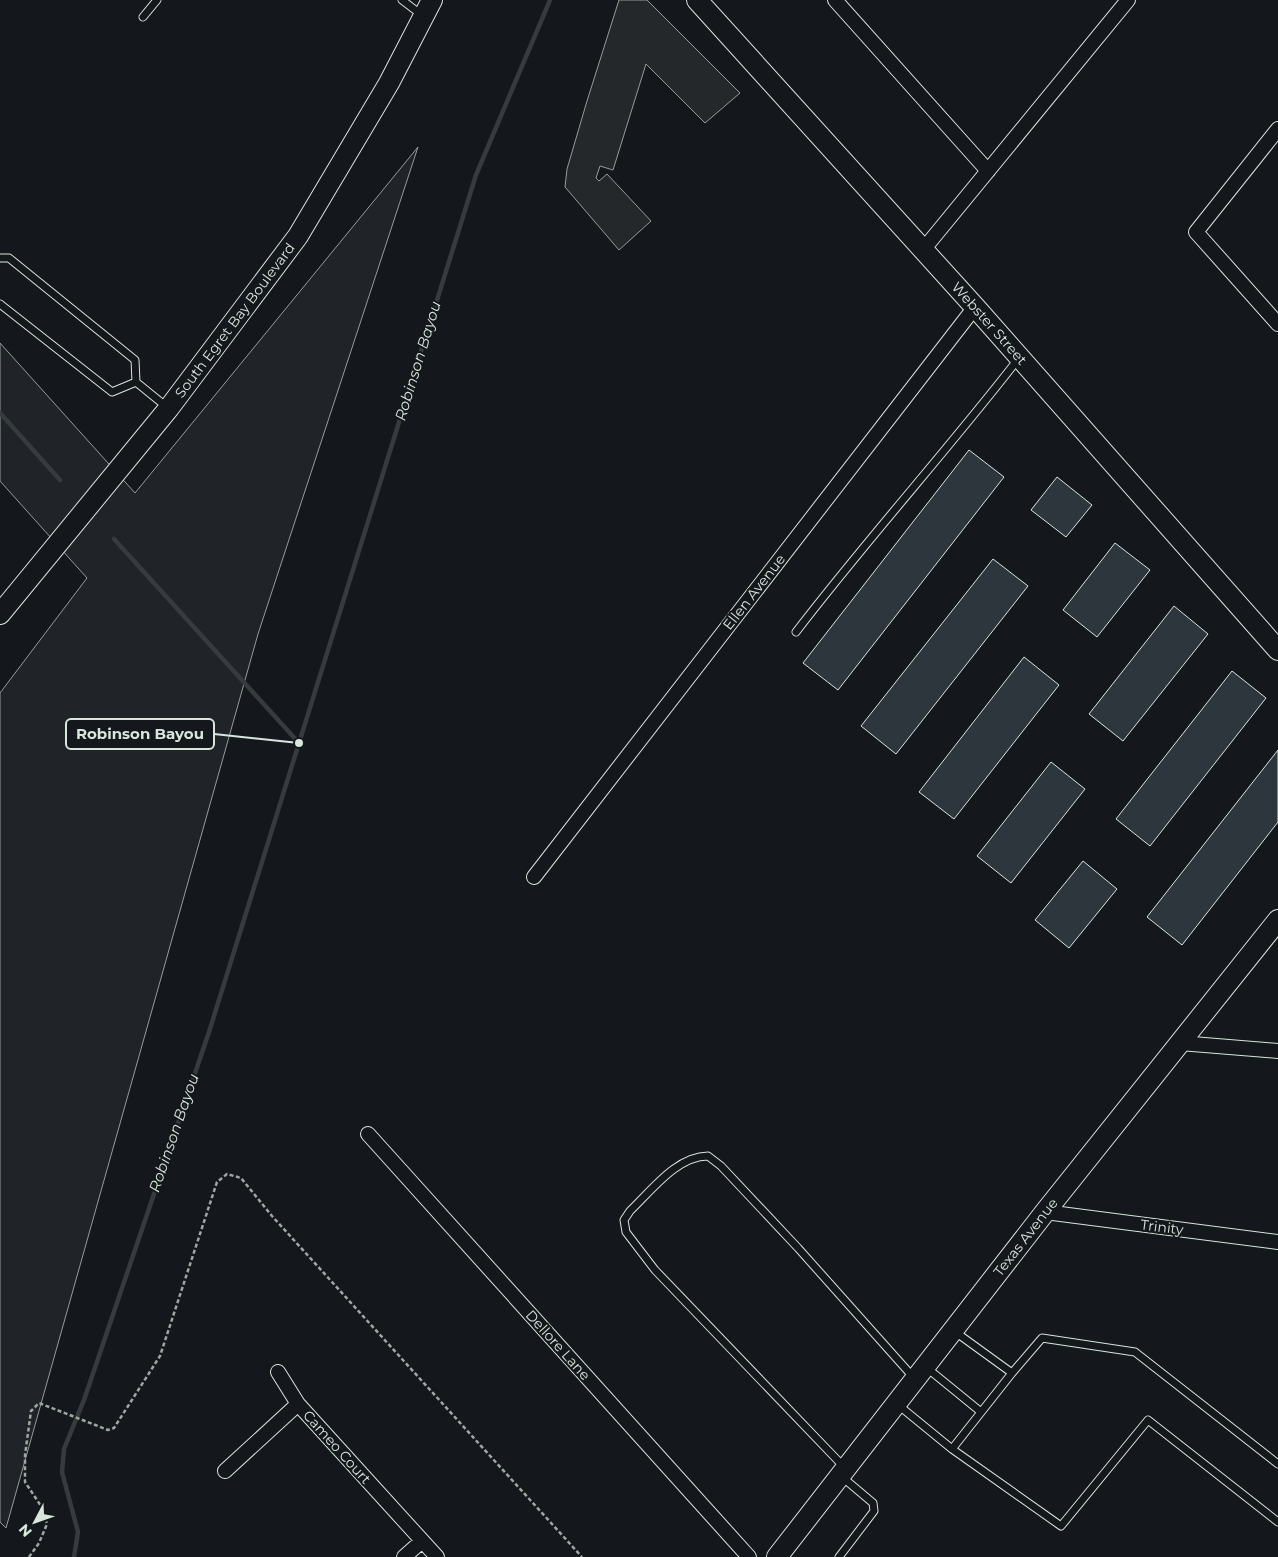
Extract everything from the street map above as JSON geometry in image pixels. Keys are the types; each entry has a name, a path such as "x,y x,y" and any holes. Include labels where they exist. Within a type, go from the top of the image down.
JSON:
{"street":[{"name":"Webster Street","path":"696,0 1019,357 1278,650"},
{"path":"834,0 988,171"},
{"path":"923,250 1128,0"},
{"name":"South Egret Bay Boulevard","path":"0,614 169,408 298,236 389,83 428,8"},
{"path":"1278,129 1196,232 1278,324"},
{"name":"Ellen Avenue","path":"534,877 974,307"},
{"name":"Texas Avenue","path":"777,1557 953,1330 1278,920"},
{"path":"1180,1043 1278,1050"},
{"name":"Dellore Lane","path":"368,1134 748,1557"},
{"name":"Trinity","path":"1046,1212 1278,1242"},
{"path":"278,1372 298,1404"},
{"name":"Cameo Court","path":"225,1470 298,1404 437,1557"},
{"path":"404,1557 422,1541"}],"lane":[{"path":"143,17 157,0"},
{"path":"402,0 428,8"},
{"path":"0,258 8,258 135,360 136,382 169,408"},
{"path":"0,304 112,392 136,382"},
{"path":"796,632 840,575 966,428 1019,357"},
{"path":"840,1557 874,1511 873,1503 655,1270 626,1232 624,1220 630,1211 684,1161 697,1156 708,1156 722,1166 798,1248 920,1373 981,1412"},
{"path":"953,1330 1012,1373"},
{"path":"952,1449 1042,1338 1135,1352 1278,1464"},
{"path":"896,1403 952,1449 1061,1526 1148,1420 1278,1522"}],"path":[{"path":"28,1557 39,1543 47,1524 43,1509 25,1482 25,1455 31,1411 39,1404 105,1429 114,1428 160,1356 217,1182 227,1174 241,1178 272,1216 582,1557"}],"shaded area":[{"path":"619,0 647,0 740,93 705,123 646,64 613,170 600,166 596,178 599,181 607,174 651,221 619,250 565,187 567,169"},
{"path":"418,147 258,634 6,1528 0,1522 0,693 87,578 0,481 0,343 135,493"}],"building":[{"path":"969,450 1004,477 838,690 803,663"},
{"path":"1057,477 1092,505 1066,537 1031,510"},
{"path":"1115,543 1150,570 1097,637 1063,610"},
{"path":"993,559 1028,586 896,754 861,726"},
{"path":"1174,606 1208,634 1123,741 1089,714"},
{"path":"1024,657 1059,685 954,819 919,792"},
{"path":"1232,671 1266,698 1150,846 1116,819"},
{"path":"1278,750 1278,822 1182,945 1147,917"},
{"path":"1051,762 1085,789 1011,883 977,856"},
{"path":"1083,861 1117,889 1069,948 1035,920"}],"waterway":[{"name":"Robinson Bayou","path":"74,1557 78,1532 62,1472 64,1449 84,1400 209,1032 476,175 550,0"},
{"path":"0,413 60,480"},
{"path":"114,539 299,743"}],"place":[{"name":"Robinson Bayou","path":"299,743"}]}
